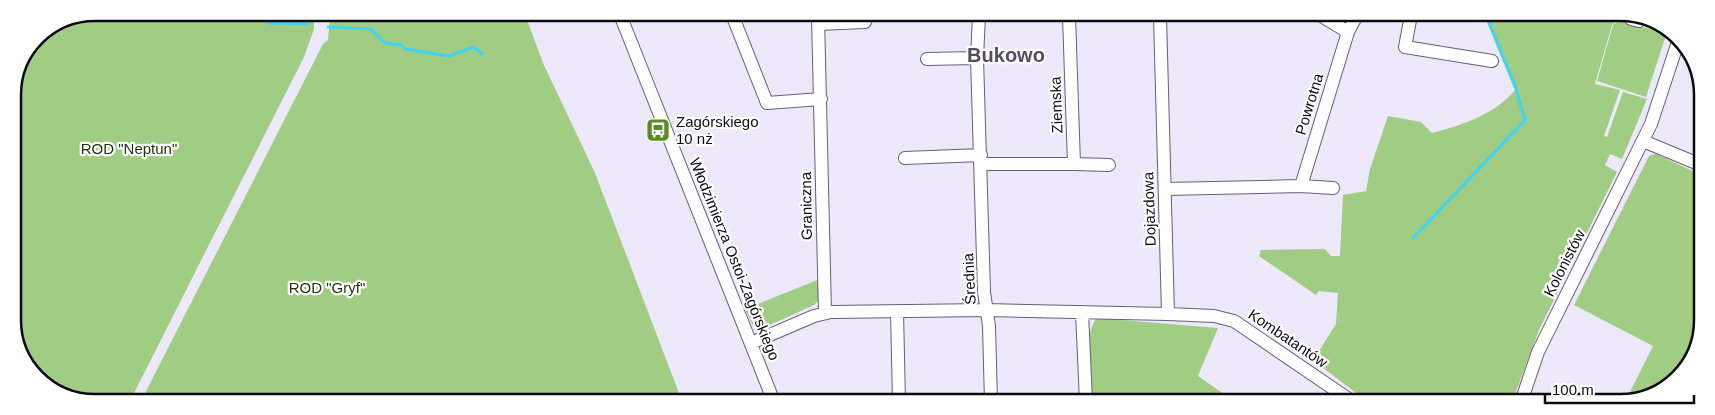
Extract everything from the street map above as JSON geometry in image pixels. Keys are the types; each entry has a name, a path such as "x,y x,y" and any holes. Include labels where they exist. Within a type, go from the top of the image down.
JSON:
{"street":[{"name":"Włodzimierza Ostoi-Zagórskiego","path":"623,21 771,394"},
{"path":"735,21 767,103 821,99"},
{"name":"Graniczna","path":"818,21 825,313"},
{"name":"Graniczna","path":"842,21 865,22"},
{"name":"Średnia","path":"979,21 977,58 984,292 989,326 990,394"},
{"name":"Ziemska","path":"1069,21 1074,164"},
{"name":"Dojazdowa","path":"1160,21 1168,314"},
{"path":"1330,21 1348,32"},
{"name":"Powrotna","path":"1301,186 1348,32 1354,21"},
{"path":"1410,21 1405,46 1492,60"},
{"name":"Kolonistów","path":"1524,394 1538,352 1644,141 1676,48"},
{"path":"927,59 977,58"},
{"path":"1644,141 1694,162"},
{"path":"905,158 981,159 1109,165"},
{"path":"1165,189 1301,186 1333,188"},
{"path":"751,343 825,313 986,310 1168,314"},
{"path":"897,311 899,394"},
{"path":"1082,312 1086,394"},
{"name":"Kombatantów","path":"1168,314 1214,316 1234,321 1341,394"}],"green space":[{"name":"ROD \"Neptun\"","path":"96,21 314,21 314,29 304,57 134,394 81,392 72,390 54,381 43,372 29,352 25,343 21,319 21,91 29,63 37,50 54,34 67,27"},
{"name":"ROD \"Gryf\"","path":"330,21 527,21 543,63 595,173 679,394 145,394 323,44 328,40"},
{"path":"1486,21 1616,21 1612,25 1595,84 1620,90 1604,136 1607,137 1623,92 1647,99 1622,159 1610,154 1605,165 1617,172 1539,330 1515,394 1357,394 1318,364 1317,354 1336,324 1338,293 1319,291 1316,295 1259,256 1261,250 1325,249 1331,256 1340,256 1343,195 1366,191 1370,169 1388,116 1421,122 1432,133 1477,118 1507,99 1515,90"},
{"path":"1618,21 1625,22 1626,24 1652,29 1665,37 1646,97 1597,81 1613,25"},
{"path":"1656,154 1694,172 1694,319 1688,348 1678,365 1661,381 1648,388 1630,393 1653,346 1574,305 1649,156"},
{"path":"820,279 818,301 814,305 763,328 753,326 745,309"},
{"path":"1097,318 1218,328 1198,376 1224,394 1091,394 1089,346 1092,325"}],"waterway":[{"path":"265,21 269,23 308,24"},
{"path":"1413,238 1525,120 1516,89 1488,21"},
{"path":"328,27 371,29 385,43 401,45 405,49 449,56 474,47 482,54"}],"place":[{"name":"Zagórskiego 10 nż","path":"658,130"}],"district":[{"name":"Bukowo","path":"1006,55"}]}
